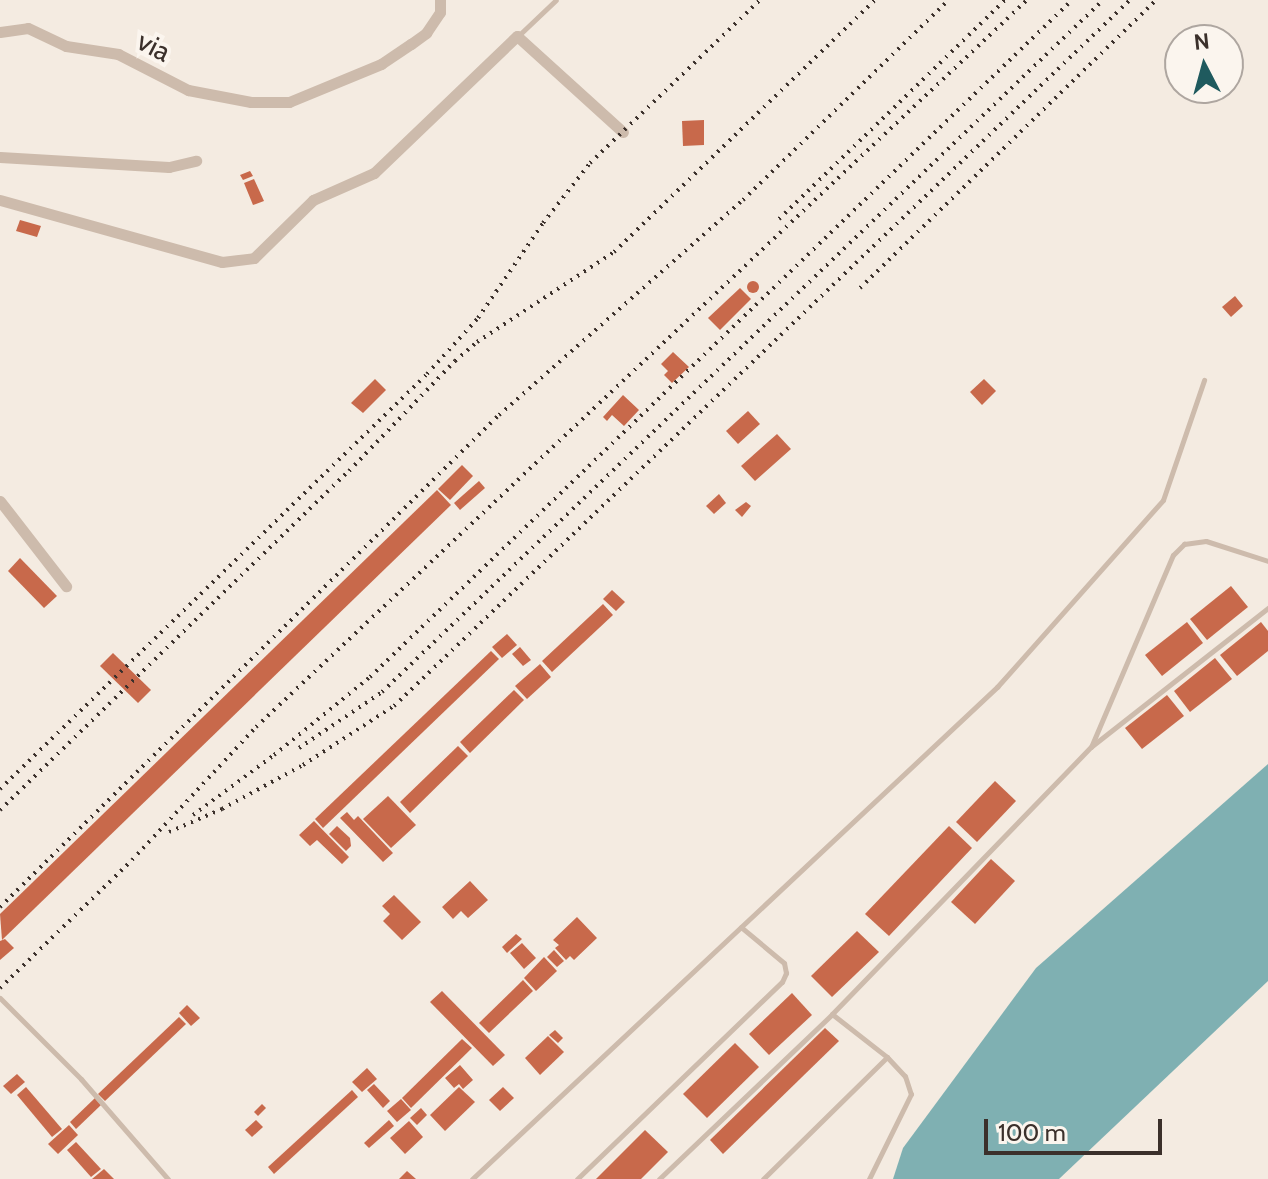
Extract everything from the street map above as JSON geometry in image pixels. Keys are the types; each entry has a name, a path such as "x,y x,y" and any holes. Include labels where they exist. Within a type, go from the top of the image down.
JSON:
{"street":[{"name":"via","path":"0,32 28,28 66,46 118,54 188,90 251,102 289,102 381,64 411,44 426,33 440,12 440,0"},
{"path":"0,200 222,262 254,258 313,200 374,173 517,36 623,132"},
{"path":"0,157 169,167 196,161"},
{"path":"0,501 66,586"}],"lane":[{"path":"517,36 556,0"},
{"path":"472,1179 997,687 1163,500 1204,380"},
{"path":"1091,747 1173,555 1184,544 1206,541 1268,561"},
{"path":"659,1179 832,1014 1091,747 1268,608"},
{"path":"577,1179 782,982 786,973 784,963 741,927"},
{"path":"0,998 81,1079 168,1179"},
{"path":"832,1014 887,1057 905,1076 911,1094 869,1179"},
{"path":"763,1179 887,1057"}],"water":[{"path":"1268,764 1268,981 1059,1179 893,1179 903,1148 1036,968"}],"building":[{"path":"704,120 704,145 683,146 682,121"},
{"path":"250,171 253,176 243,180 240,175"},
{"path":"254,179 264,201 253,205 244,183"},
{"path":"20,220 41,226 37,237 16,231"},
{"path":"748,282 758,282 758,292 748,292"},
{"path":"740,288 751,299 720,330 708,318"},
{"path":"1235,296 1243,306 1231,317 1222,307"},
{"path":"673,352 689,367 672,383 664,375 668,371 661,364"},
{"path":"375,379 386,390 363,413 351,403"},
{"path":"984,379 996,391 982,405 970,392"},
{"path":"623,395 639,410 624,426 612,415 607,421 603,417"},
{"path":"748,411 760,424 738,444 726,431"},
{"path":"777,434 791,449 755,481 741,466"},
{"path":"462,465 473,476 450,500 438,489"},
{"path":"479,481 485,488 460,510 454,503"},
{"path":"437,490 451,505 2,940 0,914"},
{"path":"719,494 726,503 714,514 706,506"},
{"path":"746,502 751,506 742,517 735,510"},
{"path":"20,558 57,596 44,608 8,571"},
{"path":"1231,586 1248,607 1207,640 1190,619"},
{"path":"612,590 625,602 616,611 603,599"},
{"path":"603,604 613,615 552,672 542,661"},
{"path":"1187,622 1203,643 1162,676 1145,655"},
{"path":"1261,622 1268,631 1268,651 1237,676 1220,655"},
{"path":"507,634 517,645 502,658 492,647"},
{"path":"520,647 531,660 523,666 512,654"},
{"path":"491,651 499,659 323,828 315,819"},
{"path":"113,653 151,690 138,703 100,666"},
{"path":"1215,658 1232,679 1190,712 1174,691"},
{"path":"540,664 551,677 527,699 515,686"},
{"path":"514,690 524,700 470,753 460,742"},
{"path":"1167,695 1184,716 1142,749 1125,728"},
{"path":"458,746 468,756 410,813 400,802"},
{"path":"995,781 1016,801 977,842 956,822"},
{"path":"388,796 416,825 391,848 363,819"},
{"path":"347,812 354,820 358,816 393,853 383,862 340,818"},
{"path":"314,821 349,857 342,864 317,840 310,846 299,835"},
{"path":"337,826 350,838 351,846 346,851 329,834"},
{"path":"949,826 972,848 889,936 865,914"},
{"path":"991,859 1015,881 975,924 951,902"},
{"path":"470,881 488,900 468,918 461,911 453,919 442,907"},
{"path":"394,895 421,922 402,940 383,921 390,914 382,906"},
{"path":"577,917 597,938 574,960 570,956 566,960 555,948 559,945 553,940"},
{"path":"857,931 879,952 832,997 811,976"},
{"path":"516,934 522,939 507,953 502,947"},
{"path":"5,939 14,948 0,960 0,941"},
{"path":"522,943 536,958 524,969 510,953"},
{"path":"554,950 564,961 557,967 547,957"},
{"path":"544,957 557,971 536,991 524,978"},
{"path":"523,980 533,991 489,1033 479,1023"},
{"path":"442,991 505,1055 493,1066 430,1002"},
{"path":"792,993 812,1015 769,1055 749,1034"},
{"path":"187,1005 200,1018 191,1026 179,1013"},
{"path":"179,1017 186,1024 105,1101 98,1094"},
{"path":"825,1028 839,1041 723,1154 710,1140"},
{"path":"555,1030 563,1038 558,1043 549,1035"},
{"path":"548,1036 564,1052 540,1075 525,1058"},
{"path":"462,1039 472,1048 411,1108 402,1098"},
{"path":"735,1043 759,1067 707,1118 683,1094"},
{"path":"460,1065 473,1080 463,1089 459,1084 454,1088 445,1078"},
{"path":"367,1068 377,1079 362,1092 352,1082"},
{"path":"17,1074 25,1082 11,1094 3,1086"},
{"path":"374,1084 390,1101 383,1108 367,1090"},
{"path":"26,1087 62,1129 52,1137 17,1095"},
{"path":"459,1087 475,1102 445,1131 430,1115"},
{"path":"503,1087 514,1098 500,1111 489,1100"},
{"path":"352,1090 358,1097 274,1174 268,1167"},
{"path":"95,1098 101,1105 76,1129 70,1122"},
{"path":"401,1099 411,1110 397,1122 387,1111"},
{"path":"262,1104 266,1108 258,1116 254,1112"},
{"path":"421,1108 427,1115 417,1125 410,1118"},
{"path":"256,1120 263,1127 252,1137 245,1130"},
{"path":"389,1120 394,1126 369,1148 364,1143"},
{"path":"409,1121 423,1137 405,1154 390,1138"},
{"path":"69,1125 78,1135 58,1154 48,1144"},
{"path":"645,1130 668,1152 641,1179 596,1179"},
{"path":"76,1142 101,1169 91,1177 67,1150"},
{"path":"104,1169 114,1179 92,1179"},
{"path":"407,1171 416,1179 399,1179"}],"railway":[{"path":"0,789 427,374 478,318 543,223 590,163 760,0"},
{"path":"0,810 349,471 455,361 477,342 614,252 875,0"},
{"path":"0,907 499,415 743,200 949,0"},
{"path":"779,219 1005,0"},
{"path":"0,988 132,860 256,727 1027,0"},
{"path":"193,815 274,755 370,677 1072,0"},
{"path":"299,748 382,692 1103,0"},
{"path":"169,832 222,809 303,765 394,706 1130,0"},
{"path":"860,288 1156,0"}]}
